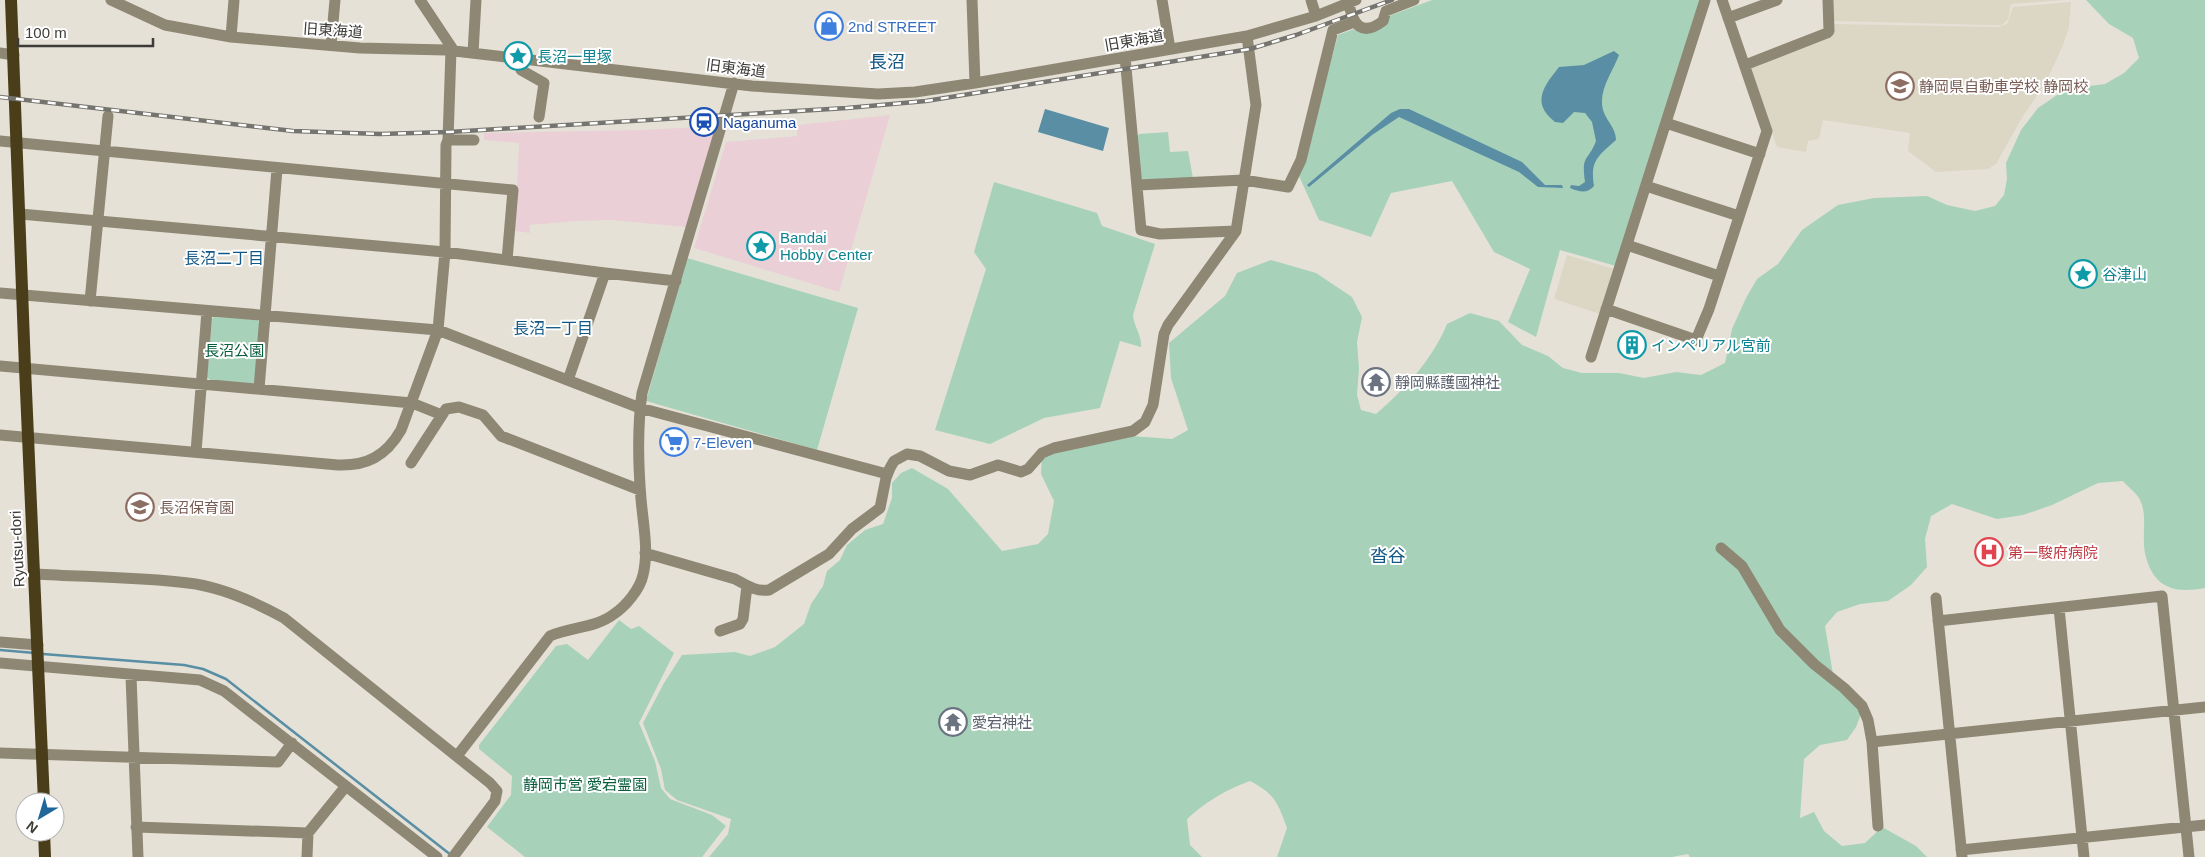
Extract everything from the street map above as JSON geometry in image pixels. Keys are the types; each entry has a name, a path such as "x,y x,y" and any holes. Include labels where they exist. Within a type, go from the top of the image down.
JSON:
{"main road":[{"name":"Ryutsu-dori","path":"12,0 22,294 44,792"},
{"path":"44,842 45,857"}],"street":[{"name":"旧東海道","path":"111,0 166,25 231,37 331,45 452,50 734,83 878,94 915,92 975,83 1247,36 1316,16 1352,2"},
{"path":"231,37 234,0"},
{"path":"331,45 334,0"},
{"path":"0,435 338,465 360,464 379,456 396,438 412,404 438,330 445,252 445,154 448,140 452,50 420,0"},
{"path":"473,53 476,0"},
{"path":"972,0 975,83"},
{"path":"1162,0 1170,49"},
{"path":"1311,0 1316,16"},
{"path":"1352,2 1354,22 1360,28 1378,25 1383,22 1386,11 1414,0"},
{"path":"1591,356 1705,0"},
{"path":"1606,309 1696,340 1720,276 1767,131 1722,0"},
{"path":"1728,18 1777,0"},
{"path":"1745,65 1828,33 1828,0"},
{"path":"1138,185 1244,180 1288,187 1301,160 1333,30 1354,22"},
{"path":"645,554 735,578 747,586 762,591 769,590 829,554 852,529 880,508 887,474 894,461 907,454 914,454 958,474 979,473 998,465 1020,472 1028,469 1042,453 1054,448 1133,431 1145,422 1153,405 1164,334 1168,325 1236,231 1256,105 1247,36"},
{"path":"0,53 14,55"},
{"path":"1125,56 1141,230 1160,234 1236,231"},
{"path":"520,58 521,70 544,83 539,118"},
{"path":"457,756 550,636 563,630 605,620 623,606 640,584 645,554 637,440 640,408 650,362 676,281 734,83"},
{"path":"90,301 108,116"},
{"path":"1666,123 1760,154"},
{"path":"448,140 474,140"},
{"path":"0,142 514,190 507,260"},
{"path":"259,389 277,168"},
{"path":"1646,186 1740,216"},
{"path":"20,214 445,252 676,281"},
{"path":"1627,245 1720,276"},
{"path":"568,380 605,273"},
{"path":"0,292 438,330 640,408 887,474"},
{"path":"196,452 207,311"},
{"path":"0,366 412,404 442,415"},
{"path":"411,464 446,409 450,407 470,410 483,415 501,436 640,490"},
{"path":"1720,548 1742,566 1780,630 1814,664 1844,688 1862,706 1868,720 1872,742 1878,826"},
{"path":"35,574 189,583 219,590 261,605 284,618 457,756 497,791 495,801 455,854"},
{"path":"720,631 740,624 743,619 747,586"},
{"path":"1938,621 2162,596 2189,857"},
{"path":"1936,598 1962,854 2082,838 2205,825"},
{"path":"2059,608 2084,857"},
{"path":"0,642 38,645"},
{"path":"0,663 39,664 131,676 200,680 224,691 437,857"},
{"path":"131,676 138,857"},
{"path":"1872,742 2205,707"},
{"path":"0,753 278,762 292,744"},
{"path":"307,857 308,833 346,786"},
{"path":"136,827 308,833"}],"shaded area":[{"path":"1834,0 2063,0 2011,4 2008,19 2002,25 1989,25 1834,21"},
{"name":"静岡県自動車学校 静岡校","path":"2071,2 2069,27 2046,82 2023,116 1996,164 1988,169 1936,172 1908,151 1910,133 1823,120 1819,139 1808,141 1806,152 1777,147 1749,68 1832,24 1998,27 2007,24 2013,7"},
{"path":"890,115 839,292 694,248 726,142 797,136 797,125"},
{"path":"717,126 686,227 611,220 530,225 530,233 515,231 519,143 484,140 484,133 643,130"},
{"path":"1567,255 1614,269 1600,314 1554,299"}],"green space":[{"path":"1432,0 1701,0 1616,266 1560,250 1536,337 1508,322 1530,269 1494,252 1452,181 1391,193 1371,237 1319,220 1299,176 1338,35"},
{"path":"2086,0 2205,0 2205,588 2186,590 2171,588 2162,583 2153,574 2147,562 2144,549 2144,514 2141,503 2139,498 2123,481 2098,483 2052,505 2023,515 1997,519 1952,504 1931,516 1925,539 1927,567 1911,585 1888,601 1860,604 1837,612 1825,626 1833,674 1861,714 1856,727 1847,740 1820,745 1804,759 1800,818 1814,812 1824,831 1842,846 1865,843 1882,827 1916,846 1927,857 1690,857 1688,854 1672,857 1277,857 1287,828 1274,800 1265,790 1250,781 1232,788 1217,797 1187,819 1190,845 1202,857 709,857 728,834 731,819 677,800 665,790 661,769 643,723 664,683 682,655 735,652 750,656 775,647 804,624 811,604 823,586 827,571 840,560 847,545 865,530 883,524 892,498 892,483 901,473 912,468 948,489 1002,551 1038,544 1048,534 1054,501 1041,474 1042,453 1117,435 1172,439 1188,430 1171,378 1169,343 1225,296 1237,273 1271,260 1316,273 1352,297 1362,317 1357,342 1359,369 1357,395 1361,410 1376,414 1426,362 1447,324 1470,313 1499,321 1522,345 1548,356 1563,368 1582,373 1619,373 1644,378 1676,372 1701,375 1725,363 1732,329 1757,279 1778,264 1802,230 1838,205 1874,198 1927,196 1947,205 1975,211 1995,206 2004,195 2007,179 2006,163 2021,130 2038,108 2066,89 2105,84 2124,73 2139,58 2133,38 2109,24"},
{"path":"1168,132 1170,152 1188,151 1193,178 1143,181 1140,178 1136,138 1139,134"},
{"path":"994,182 1097,213 1102,226 1155,244 1133,315 1141,347 1120,341 1100,408 1044,418 990,444 935,430 986,269 974,252"},
{"path":"687,258 858,308 817,450 646,401"},
{"name":"長沼公園","path":"215,316 257,320 261,323 256,382 251,385 211,381 207,377 212,319"},
{"name":"静岡市営 愛宕霊園","path":"619,620 631,629 639,626 674,653 639,723 655,761 661,788 670,799 712,815 726,826 702,857 525,857 487,827 511,795 512,776 479,749 479,745 556,646 567,644 588,660"}],"water":[{"path":"1614,51 1619,55 1603,92 1602,107 1614,130 1616,140 1596,160 1593,171 1594,186 1583,192 1570,188 1571,185 1579,186 1585,182 1585,162 1596,141 1592,122 1585,113 1574,112 1563,123 1555,122 1543,108 1542,95 1548,81 1559,67 1584,65"},
{"path":"1045,109 1109,128 1103,151 1038,132"},
{"path":"1400,109 1409,109 1522,162 1545,185 1562,185 1563,188 1538,187 1519,172 1399,117 1372,135 1309,187 1307,185 1391,113"}],"waterway":[{"path":"0,650 35,653"},
{"path":"43,654 184,665 203,669 226,679 451,855"}],"railway":[{"path":"0,97 293,131 380,134 449,132 847,108 926,101 1250,49 1296,35 1392,0"}],"place":[{"name":"2nd STREET","path":"829,26"},
{"name":"長沼一里塚","path":"518,56"},
{"name":"静岡県自動車学校 静岡校","path":"1900,86"},
{"name":"Naganuma","path":"704,122"},
{"name":"Bandai Hobby Center","path":"761,246"},
{"name":"谷津山","path":"2083,274"},
{"name":"インペリアル宮前","path":"1632,345"},
{"name":"靜岡縣護國神社","path":"1376,382"},
{"name":"7-Eleven","path":"674,442"},
{"name":"長沼保育園","path":"140,507"},
{"name":"第一駿府病院","path":"1989,552"},
{"name":"愛宕神社","path":"953,722"}],"district":[{"name":"長沼","path":"887,62"},
{"name":"長沼二丁目","path":"224,258"},
{"name":"長沼一丁目","path":"553,328"},
{"name":"沓谷","path":"1388,556"}]}
